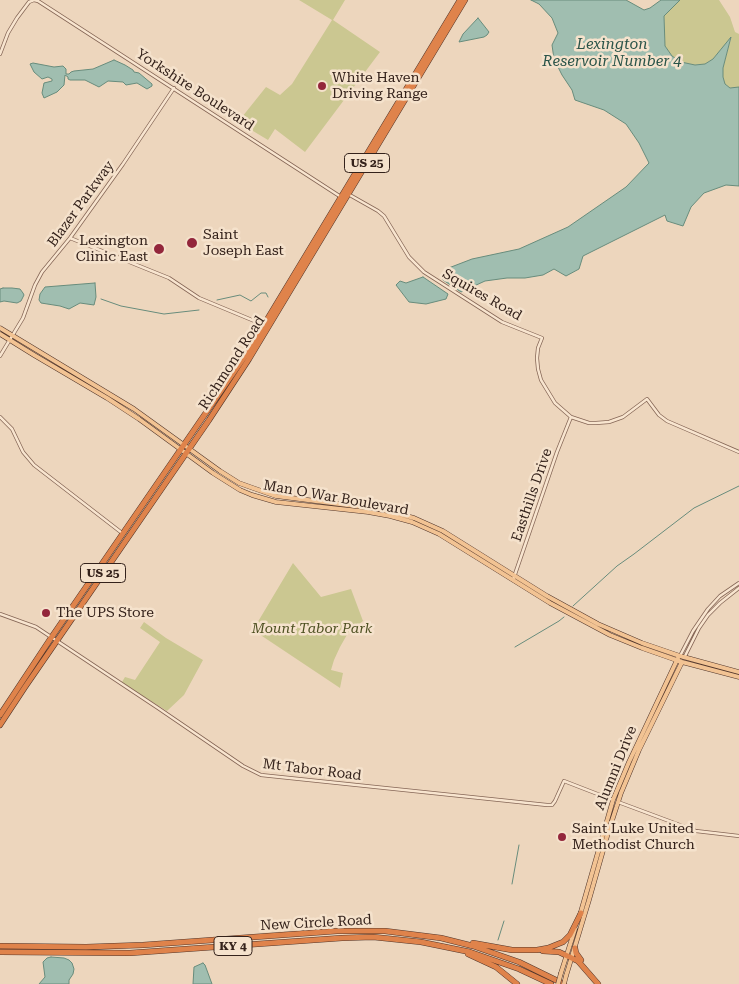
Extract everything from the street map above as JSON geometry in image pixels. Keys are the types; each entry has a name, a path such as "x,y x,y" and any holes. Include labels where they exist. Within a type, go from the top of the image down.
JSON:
{"highway":[{"name":"Richmond Road","path":"347,192 460,0"},
{"name":"Richmond Road","path":"0,725 124,533 229,389 343,198 465,0"},
{"name":"Richmond Road","path":"0,715 54,639 78,612 185,449"},
{"path":"525,950 548,948 563,942 573,931 580,913"},
{"name":"New Circle Road","path":"0,945 143,945 337,931 385,931 454,941 500,954 564,984"},
{"path":"424,936 454,939 505,949 559,952 578,961 588,971"},
{"name":"New Circle Road","path":"0,953 139,952 373,937 442,945 470,952 500,961 551,984"},
{"path":"442,945 491,964 517,984"},
{"path":"575,948 576,953 598,984"}],"main road":[{"name":"Man O War Boulevard","path":"0,328 11,338"},
{"name":"Man O War Boulevard","path":"0,334 11,338 134,409 185,449 247,486 268,494 379,509 414,518 443,531 514,578 598,624 681,659 739,677"},
{"name":"Man O War Boulevard","path":"681,659 739,672"},
{"name":"Alumni Drive","path":"564,984 580,913 604,831 681,659"},
{"name":"Alumni Drive","path":"558,984 561,973 575,948 616,801"}],"street":[{"name":"Yorkshire Boulevard","path":"32,1 35,0 41,3 343,198"},
{"path":"0,54 11,28 32,1"},
{"name":"Blazer Parkway","path":"0,356 23,318 39,277 70,238 123,164 174,88"},
{"name":"Squires Road","path":"347,192 382,214 409,257 424,272 502,322 542,338 537,358 541,380 555,403 571,417 596,424 609,422 623,417 647,399 659,415 667,421 739,452"},
{"path":"70,238 169,278 198,298 267,326"},
{"path":"0,417 12,429 23,452 32,464 124,533"},
{"name":"Easthills Drive","path":"514,578 557,452 571,417"},
{"name":"Alumni Drive","path":"681,659 693,631 708,609 720,596 739,583"},
{"name":"Alumni Drive","path":"681,659 708,615 739,588"},
{"path":"0,614 32,625 54,639"},
{"name":"Mt Tabor Road","path":"54,639 242,766 261,775 544,805 552,805 555,802 564,780 616,801"},
{"path":"616,801 696,831 739,836"}],"green space":[{"name":"White Haven Driving Range","path":"299,0 345,0 333,20 380,52 305,152 275,129 268,140 238,122 266,87 280,95 292,84 332,20"},
{"path":"680,0 719,0 730,17 735,32 739,34 739,87 730,88 725,84 723,77 723,68 731,38 713,59 705,64 695,65 681,62 672,56 665,46 664,16"},
{"name":"Mount Tabor Park","path":"293,563 321,597 351,589 363,621 348,633 334,660 331,670 343,673 340,688 253,630"},
{"path":"144,622 166,638 203,660 184,695 167,711 122,682 125,677 135,680 160,642 140,628"}],"water":[{"name":"Lexington Reservoir Number 4","path":"531,0 626,0 644,10 661,0 680,0 664,16 665,46 672,56 681,62 695,65 705,64 713,59 731,37 723,68 723,77 725,84 730,88 739,87 739,186 726,185 704,193 691,207 683,226 667,221 665,215 583,256 579,269 566,276 554,269 543,275 485,281 461,292 443,280 446,269 472,259 519,249 568,227 626,187 649,163 639,143 626,124 604,110 575,100 572,90 554,59 552,45 558,33 552,18 539,4"},
{"path":"478,18 489,32 487,35 459,42 463,34"},
{"path":"114,60 139,73 152,86 147,89 137,83 126,85 123,82 108,81 99,87 85,80 70,80 65,75 64,85 57,92 44,98 42,93 44,83 52,81 52,79 48,77 42,79 34,72 30,64 54,67 63,66 66,69 66,74 69,74 74,71 93,69"},
{"path":"423,277 448,294 446,299 426,304 409,302 396,285 400,281 406,283"},
{"path":"95,283 96,297 94,305 80,303 69,309 41,303 39,300 40,294 45,287"},
{"path":"0,289 20,289 24,295 21,301 17,303 0,302"},
{"path":"51,957 64,958 72,963 74,969 69,984 39,984 45,977 43,962"},
{"path":"203,963 212,984 193,984 194,967"}],"waterway":[{"path":"217,300 240,295 251,301 261,293 266,293 268,297"},
{"path":"101,299 121,306 164,314 199,310"},
{"path":"573,606 617,566 694,508 739,486"},
{"path":"515,647 564,617"},
{"path":"512,884 519,845"},
{"path":"498,940 504,921"}],"place":[{"name":"White Haven Driving Range","path":"322,86"},
{"name":"Saint Joseph East","path":"192,243"},
{"name":"Lexington Clinic East","path":"159,249"},
{"name":"The UPS Store","path":"46,613"},
{"name":"Saint Luke United Methodist Church","path":"562,837"}]}
